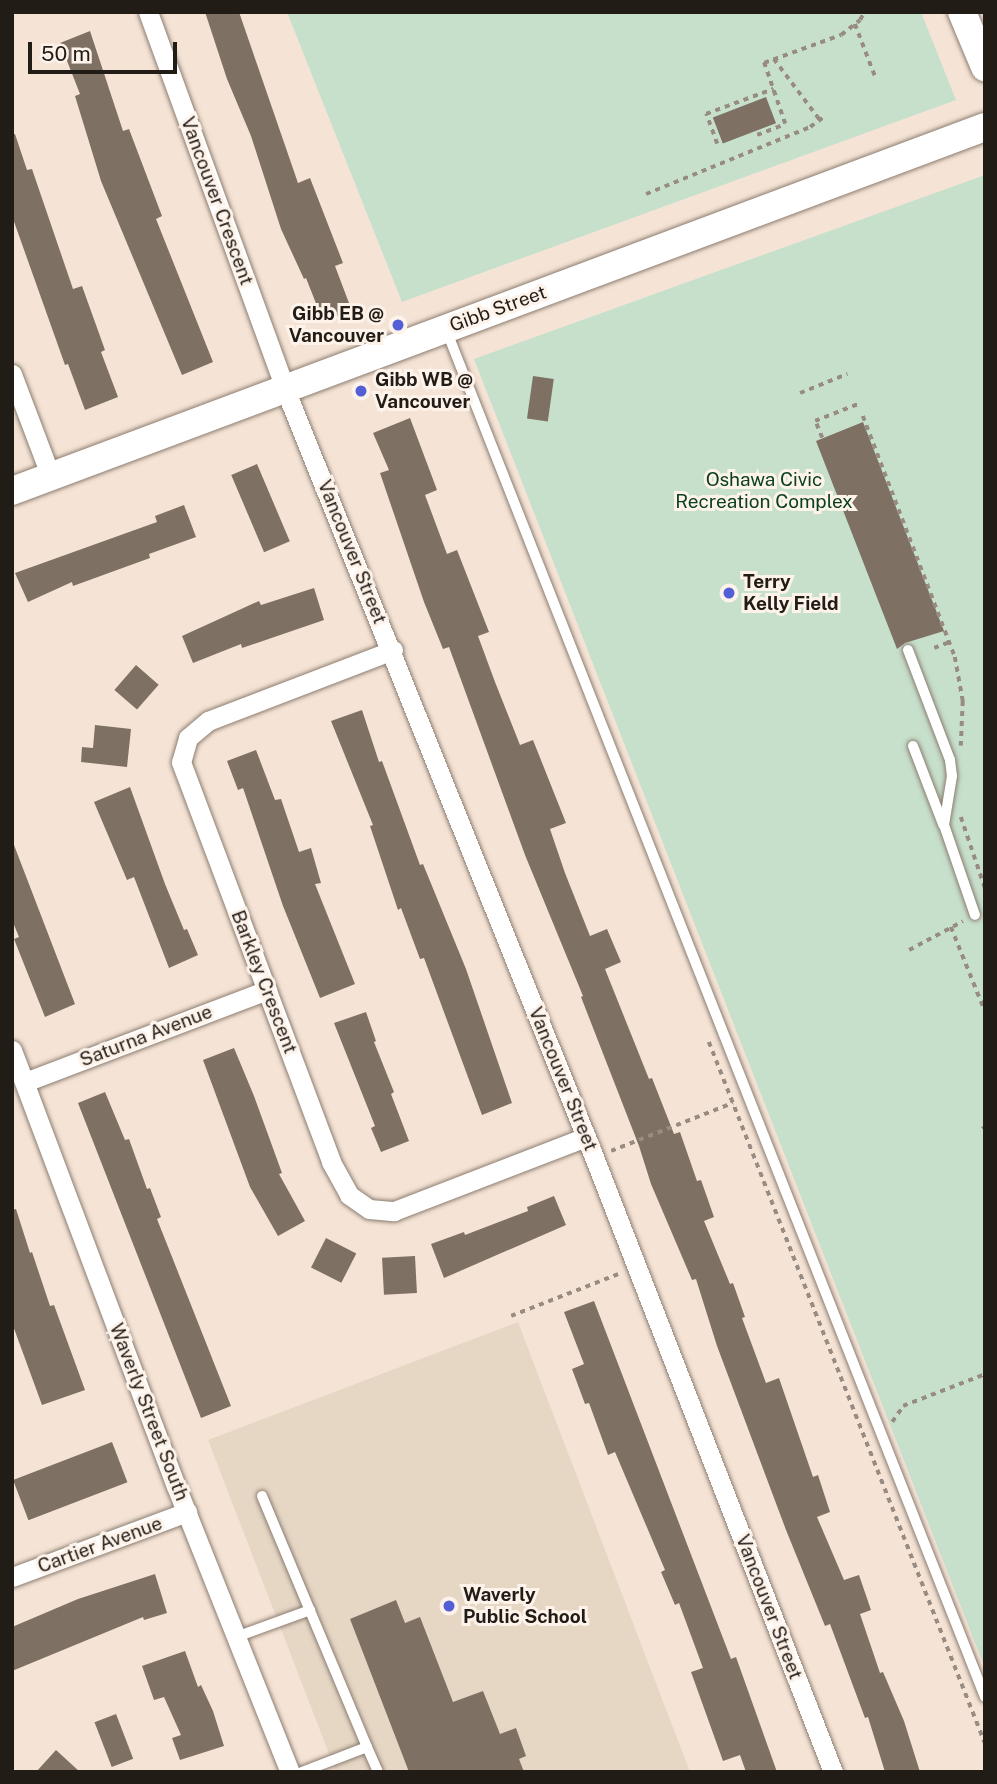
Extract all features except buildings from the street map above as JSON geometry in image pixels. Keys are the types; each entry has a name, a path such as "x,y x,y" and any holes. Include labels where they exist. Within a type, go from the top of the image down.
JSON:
{"main road":[{"path":"962,12 985,67"},
{"name":"Gibb Street","path":"12,491 985,127"}],"street":[{"name":"Vancouver Crescent","path":"148,12 285,389"},
{"path":"12,374 51,477"},
{"name":"Vancouver Street","path":"285,389 393,650 594,1157 833,1772"},
{"name":"Barkley Crescent","path":"393,650 208,722 188,738 181,762 331,1162 349,1195 369,1209 394,1211 586,1137"},
{"name":"Saturna Avenue","path":"25,1082 267,990"},
{"name":"Waverly Street South","path":"12,1050 187,1512 289,1772"},
{"name":"Cartier Avenue","path":"12,1577 187,1512"}],"lane":[{"path":"446,328 737,1074 985,1698"},
{"path":"908,650 950,760 952,776 944,825"},
{"path":"913,746 975,915"},
{"path":"262,1496 378,1772"},
{"path":"236,1637 310,1610"},
{"path":"302,1772 367,1747"}],"path":[{"path":"757,135 785,124 764,63 841,35 855,24 864,12"},
{"path":"855,24 875,76"},
{"path":"646,194 810,128 822,118 774,59"},
{"path":"717,144 706,114 773,89"},
{"path":"800,393 847,374"},
{"path":"822,438 815,421 859,404"},
{"path":"863,416 950,642 963,701 961,754"},
{"path":"934,648 950,642"},
{"path":"960,808 962,826 985,887"},
{"path":"909,950 975,915"},
{"path":"951,927 985,1011"},
{"path":"594,1157 733,1103"},
{"path":"511,1316 636,1267"},
{"path":"865,1439 889,1429 902,1406 985,1374"}],"shaded area":[{"name":"Waverly Public School","path":"518,1322 690,1772 336,1772 208,1440"}],"green space":[{"path":"287,12 921,12 956,100 402,302"},
{"name":"Oshawa Civic Recreation Complex","path":"985,175 985,1668 474,359"}],"place":[{"name":"Gibb EB @ Vancouver","path":"398,325"},
{"name":"Gibb WB @ Vancouver","path":"361,391"},
{"name":"Terry Kelly Field","path":"729,593"},
{"name":"Waverly Public School","path":"449,1606"}]}
